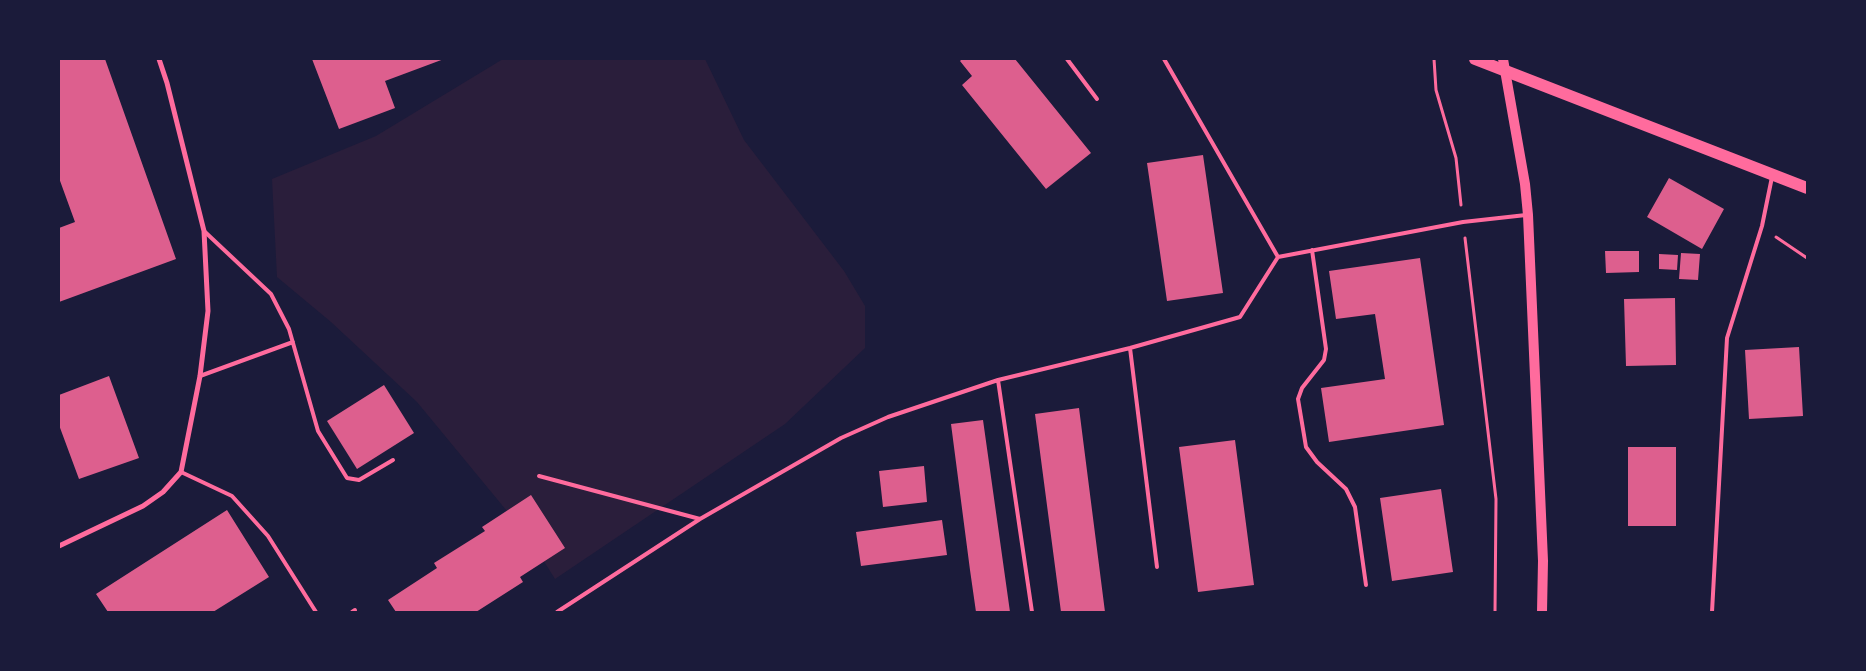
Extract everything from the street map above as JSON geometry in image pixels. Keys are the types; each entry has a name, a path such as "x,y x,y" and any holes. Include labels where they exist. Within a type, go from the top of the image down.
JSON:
{"main road":[{"path":"1475,59 1504,65 1807,188"},
{"path":"1504,65 1525,184 1528,215 1543,561 1542,612"}],"street":[{"path":"59,546 143,506 163,492 181,472 200,376 208,311 204,230 167,83 159,59"}],"lane":[{"path":"1067,59 1097,99"},
{"path":"1164,59 1278,257"},
{"path":"1712,612 1727,338 1762,226 1772,175"},
{"path":"556,612 700,519 841,438 888,417 998,380 1130,348 1240,317 1278,257 1463,222 1528,215"},
{"path":"204,230 271,294 289,329 318,431 347,478 359,480 393,460"},
{"path":"1312,250 1326,349 1324,360 1302,388 1298,399 1306,447 1318,462 1346,489 1355,507 1366,585"},
{"path":"200,376 293,342"},
{"path":"1130,348 1157,567"},
{"path":"998,380 1032,612"},
{"path":"181,472 232,496 268,536 316,612"},
{"path":"539,476 700,519"}],"path":[{"path":"1434,59 1436,90 1456,158 1496,498 1495,612"},
{"path":"1762,226 1807,258"}],"shaded area":[{"path":"503,59 705,59 744,140 844,271 865,306 865,348 785,424 555,579 530,539 417,402 331,322 277,277 272,179 376,136"}],"building":[{"path":"59,59 105,59 176,259 59,302 59,228 75,222 59,178"},
{"path":"312,59 444,59 385,81 395,108 339,129"},
{"path":"962,59 1015,59 1091,153 1046,189 962,85 972,76 960,61"},
{"path":"1203,155 1223,293 1167,301 1147,163"},
{"path":"1669,178 1724,209 1702,249 1647,217"},
{"path":"1605,251 1639,251 1639,272 1606,273"},
{"path":"1681,253 1700,254 1698,280 1679,279"},
{"path":"1659,254 1678,255 1677,270 1659,269"},
{"path":"1420,258 1444,425 1329,442 1321,388 1385,379 1375,314 1336,319 1329,271"},
{"path":"1675,298 1676,365 1626,366 1624,299"},
{"path":"1799,347 1803,416 1749,419 1745,350"},
{"path":"109,376 139,458 79,479 59,425 59,395"},
{"path":"384,385 414,433 357,469 327,421"},
{"path":"1079,408 1105,612 1061,612 1035,414"},
{"path":"983,420 1010,612 976,612 970,570 951,424"},
{"path":"1235,440 1254,585 1198,592 1179,447"},
{"path":"1628,447 1676,447 1676,526 1628,526"},
{"path":"924,466 927,502 883,507 879,471"},
{"path":"1441,489 1453,572 1392,581 1380,498"},
{"path":"531,495 565,548 520,577 523,582 476,612 396,612 388,600 437,568 434,563 485,531 482,527"},
{"path":"227,510 269,577 213,612 108,612 96,594"},
{"path":"942,520 947,555 861,566 856,532"}]}
